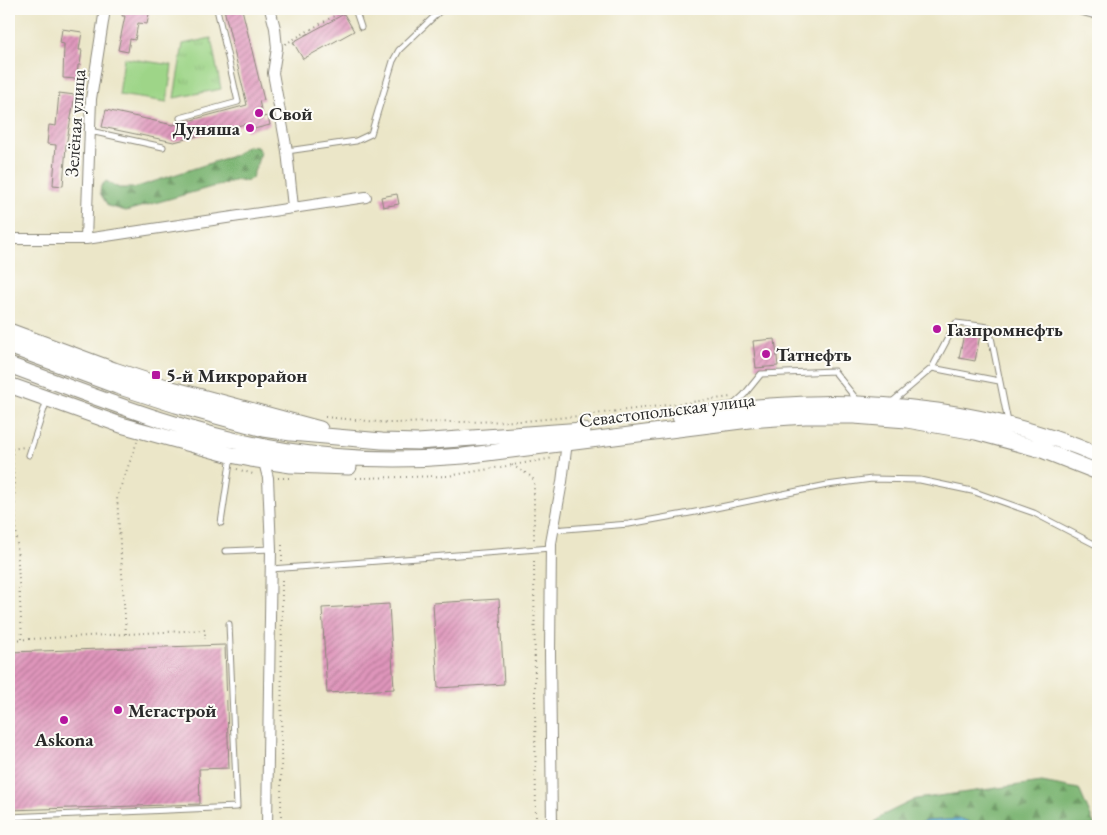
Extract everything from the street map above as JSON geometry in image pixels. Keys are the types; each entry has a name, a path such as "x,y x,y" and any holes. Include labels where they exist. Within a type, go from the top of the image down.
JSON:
{"main road":[{"path":"9,331 114,370 172,389 323,430 370,434 390,442"},
{"name":"Севастопольская улица","path":"9,346 116,386 176,405 237,422 291,433 390,442 418,442 565,432 770,406 842,403 934,410 1008,425 1054,438 1098,455"},
{"path":"9,365 192,429 264,462 291,465 367,467 379,466 392,459"},
{"path":"9,385 121,425 232,447"},
{"name":"Севастопольская улица","path":"232,447 323,455 419,459 462,456 749,420 804,416 854,416 907,420 976,432 1042,450 1098,472"}],"street":[{"name":"Зелёная улица","path":"86,239 91,99 105,9"},
{"path":"270,9 275,28 277,48 273,73 287,151 293,207"},
{"path":"1079,9 1098,14"},
{"path":"9,239 86,239 366,197"},
{"path":"552,826 551,548 567,442"},
{"path":"264,462 268,478 271,549 267,826"}],"lane":[{"path":"180,118 238,102 217,9"},
{"path":"355,9 361,27"},
{"path":"287,151 356,141 371,134 393,61 400,50 442,9"},
{"path":"90,131 163,147"},
{"path":"886,407 932,368 956,323 989,327 1008,425"},
{"path":"932,368 999,382"},
{"path":"727,411 744,395 761,374 834,371 860,404"},
{"path":"29,455 47,400"},
{"path":"221,522 232,447"},
{"path":"553,530 629,524 827,485 872,479 920,480 972,491 1034,513 1098,546"},
{"path":"270,569 551,548"},
{"path":"225,551 271,549"},
{"path":"9,817 237,807 229,624"}],"path":[{"path":"277,48 346,9"},
{"path":"321,416 389,423 524,421 744,395"},
{"path":"126,634 117,497 138,441"},
{"path":"22,639 12,449 24,447"},
{"path":"511,464 532,477 534,481 536,826"},
{"path":"281,826 282,541"},
{"path":"9,640 205,630 205,638"}],"green space":[{"path":"211,38 221,89 174,98 183,44"},
{"path":"124,58 172,65 167,102 119,95"},
{"path":"247,146 257,147 261,152 252,178 247,181 237,180 126,211 108,206 100,193 101,186 106,181 119,188 134,188 235,155"},
{"path":"1042,782 1079,789 1095,826 979,826 962,819 925,821 914,826 871,826 881,816 916,799"}],"water":[{"path":"962,819 979,826 914,826 925,821"}],"building":[{"path":"123,9 150,9 147,24 138,23 135,40 130,39 128,52 118,50 125,16 122,16"},
{"path":"224,9 242,9 264,100 259,101 263,117 268,116 270,125 246,131 245,124 174,142 102,127 106,110 173,125 247,105"},
{"path":"344,14 354,31 303,59 293,42"},
{"path":"62,29 82,32 79,50 82,50 77,79 63,78 64,44 60,43"},
{"path":"59,93 75,95 66,146 63,186 53,185 56,145 47,144 49,125 56,126"},
{"path":"397,194 399,204 383,207 381,197"},
{"path":"965,329 981,330 975,361 959,358"},
{"name":"Татнефть","path":"775,339 778,366 756,368 753,341"},
{"path":"499,599 504,684 438,688 433,603"},
{"path":"389,604 394,689 327,693 322,608"},
{"name":"Мегастрой","path":"225,645 229,768 199,769 200,804 9,810 9,652"}],"place":[{"name":"Свой","path":"259,113"},
{"name":"Дуняша","path":"250,128"},
{"name":"Газпромнефть","path":"937,329"},
{"name":"Татнефть","path":"766,354"},
{"name":"5-й Микрорайон","path":"156,375"},
{"name":"Мегастрой","path":"118,710"},
{"name":"Askona","path":"64,720"}]}
